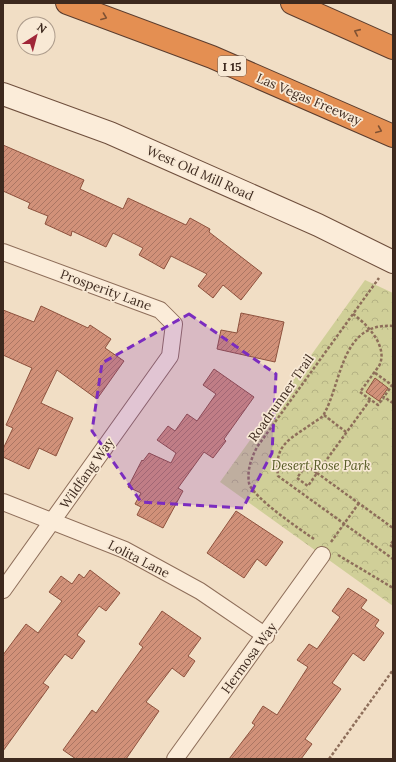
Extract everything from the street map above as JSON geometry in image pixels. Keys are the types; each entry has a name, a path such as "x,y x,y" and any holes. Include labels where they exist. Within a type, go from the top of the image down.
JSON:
{"highway":[{"name":"Las Vegas Freeway","path":"67,3 212,57 393,136"},
{"path":"292,3 393,48"}],"street":[{"name":"West Old Mill Road","path":"3,94 110,133 318,226 392,262"},
{"name":"Prosperity Lane","path":"3,252 160,310 174,324 170,356"},
{"name":"Wildfang Way","path":"3,590 170,356"},
{"name":"Lolita Lane","path":"3,502 125,550 200,591 266,636"},
{"name":"Hermosa Way","path":"175,759 266,636 326,549"}],"path":[{"name":"Roadrunner Trail","path":"312,537 256,495 249,484 250,461 257,447 392,262"},
{"path":"353,314 367,324 382,352 382,362 360,392 378,405 392,385 375,373"},
{"path":"393,326 386,325 370,330 356,341 342,362 324,415 290,438 280,448 276,463 278,476 393,559"},
{"path":"384,397 393,403"},
{"path":"370,400 346,432 317,473 308,486 297,478 306,465 317,473 358,503 393,528"},
{"path":"324,415 346,432"},
{"path":"326,549 358,503"},
{"path":"393,541 390,545 393,547"},
{"path":"343,559 393,588"},
{"path":"329,759 393,670"}],"highlighted area":[{"path":"189,314 276,374 272,453 243,508 141,502 92,431 102,363"}],"green space":[{"name":"Desert Rose Park","path":"365,280 393,293 393,606 220,482"}],"building":[{"path":"3,145 84,180 80,189 123,209 128,198 186,225 190,218 210,229 209,232 262,273 241,300 223,285 213,298 198,286 207,274 171,256 164,269 139,255 143,248 113,233 106,247 72,231 71,236 45,224 48,216 28,208 30,203 3,191"},
{"path":"41,306 88,328 90,325 111,339 105,348 124,361 97,399 57,370 41,403 73,418 56,456 39,448 29,469 3,457 3,449 13,428 6,425 32,368 3,355 3,310 34,322"},
{"path":"241,313 284,322 275,362 217,349 221,330 237,333"},
{"path":"214,369 254,397 224,439 226,441 213,458 204,452 178,488 183,491 163,528 137,515 141,507 135,504 141,493 128,487 142,460 143,461 149,453 171,463 176,453 157,440 168,426 175,431 187,414 197,421 216,394 203,385"},
{"path":"375,378 388,388 379,401 366,392"},
{"path":"236,511 283,542 266,566 257,559 244,578 207,553"},
{"path":"90,570 120,593 106,611 99,606 77,635 85,641 72,659 65,654 43,683 49,687 3,751 3,655 26,624 38,633 62,601 49,592 61,576 72,584 79,574 84,578"},
{"path":"348,588 367,600 361,608 379,620 375,626 384,633 364,661 353,653 332,683 341,689 305,739 312,744 301,759 229,759 255,725 252,723 263,706 277,715 308,667 297,660 309,644 317,649 340,617 332,611"},
{"path":"162,611 201,638 188,656 195,661 184,677 172,668 146,702 159,711 126,759 76,759 63,750 92,710 96,713 143,647 139,644"}]}
